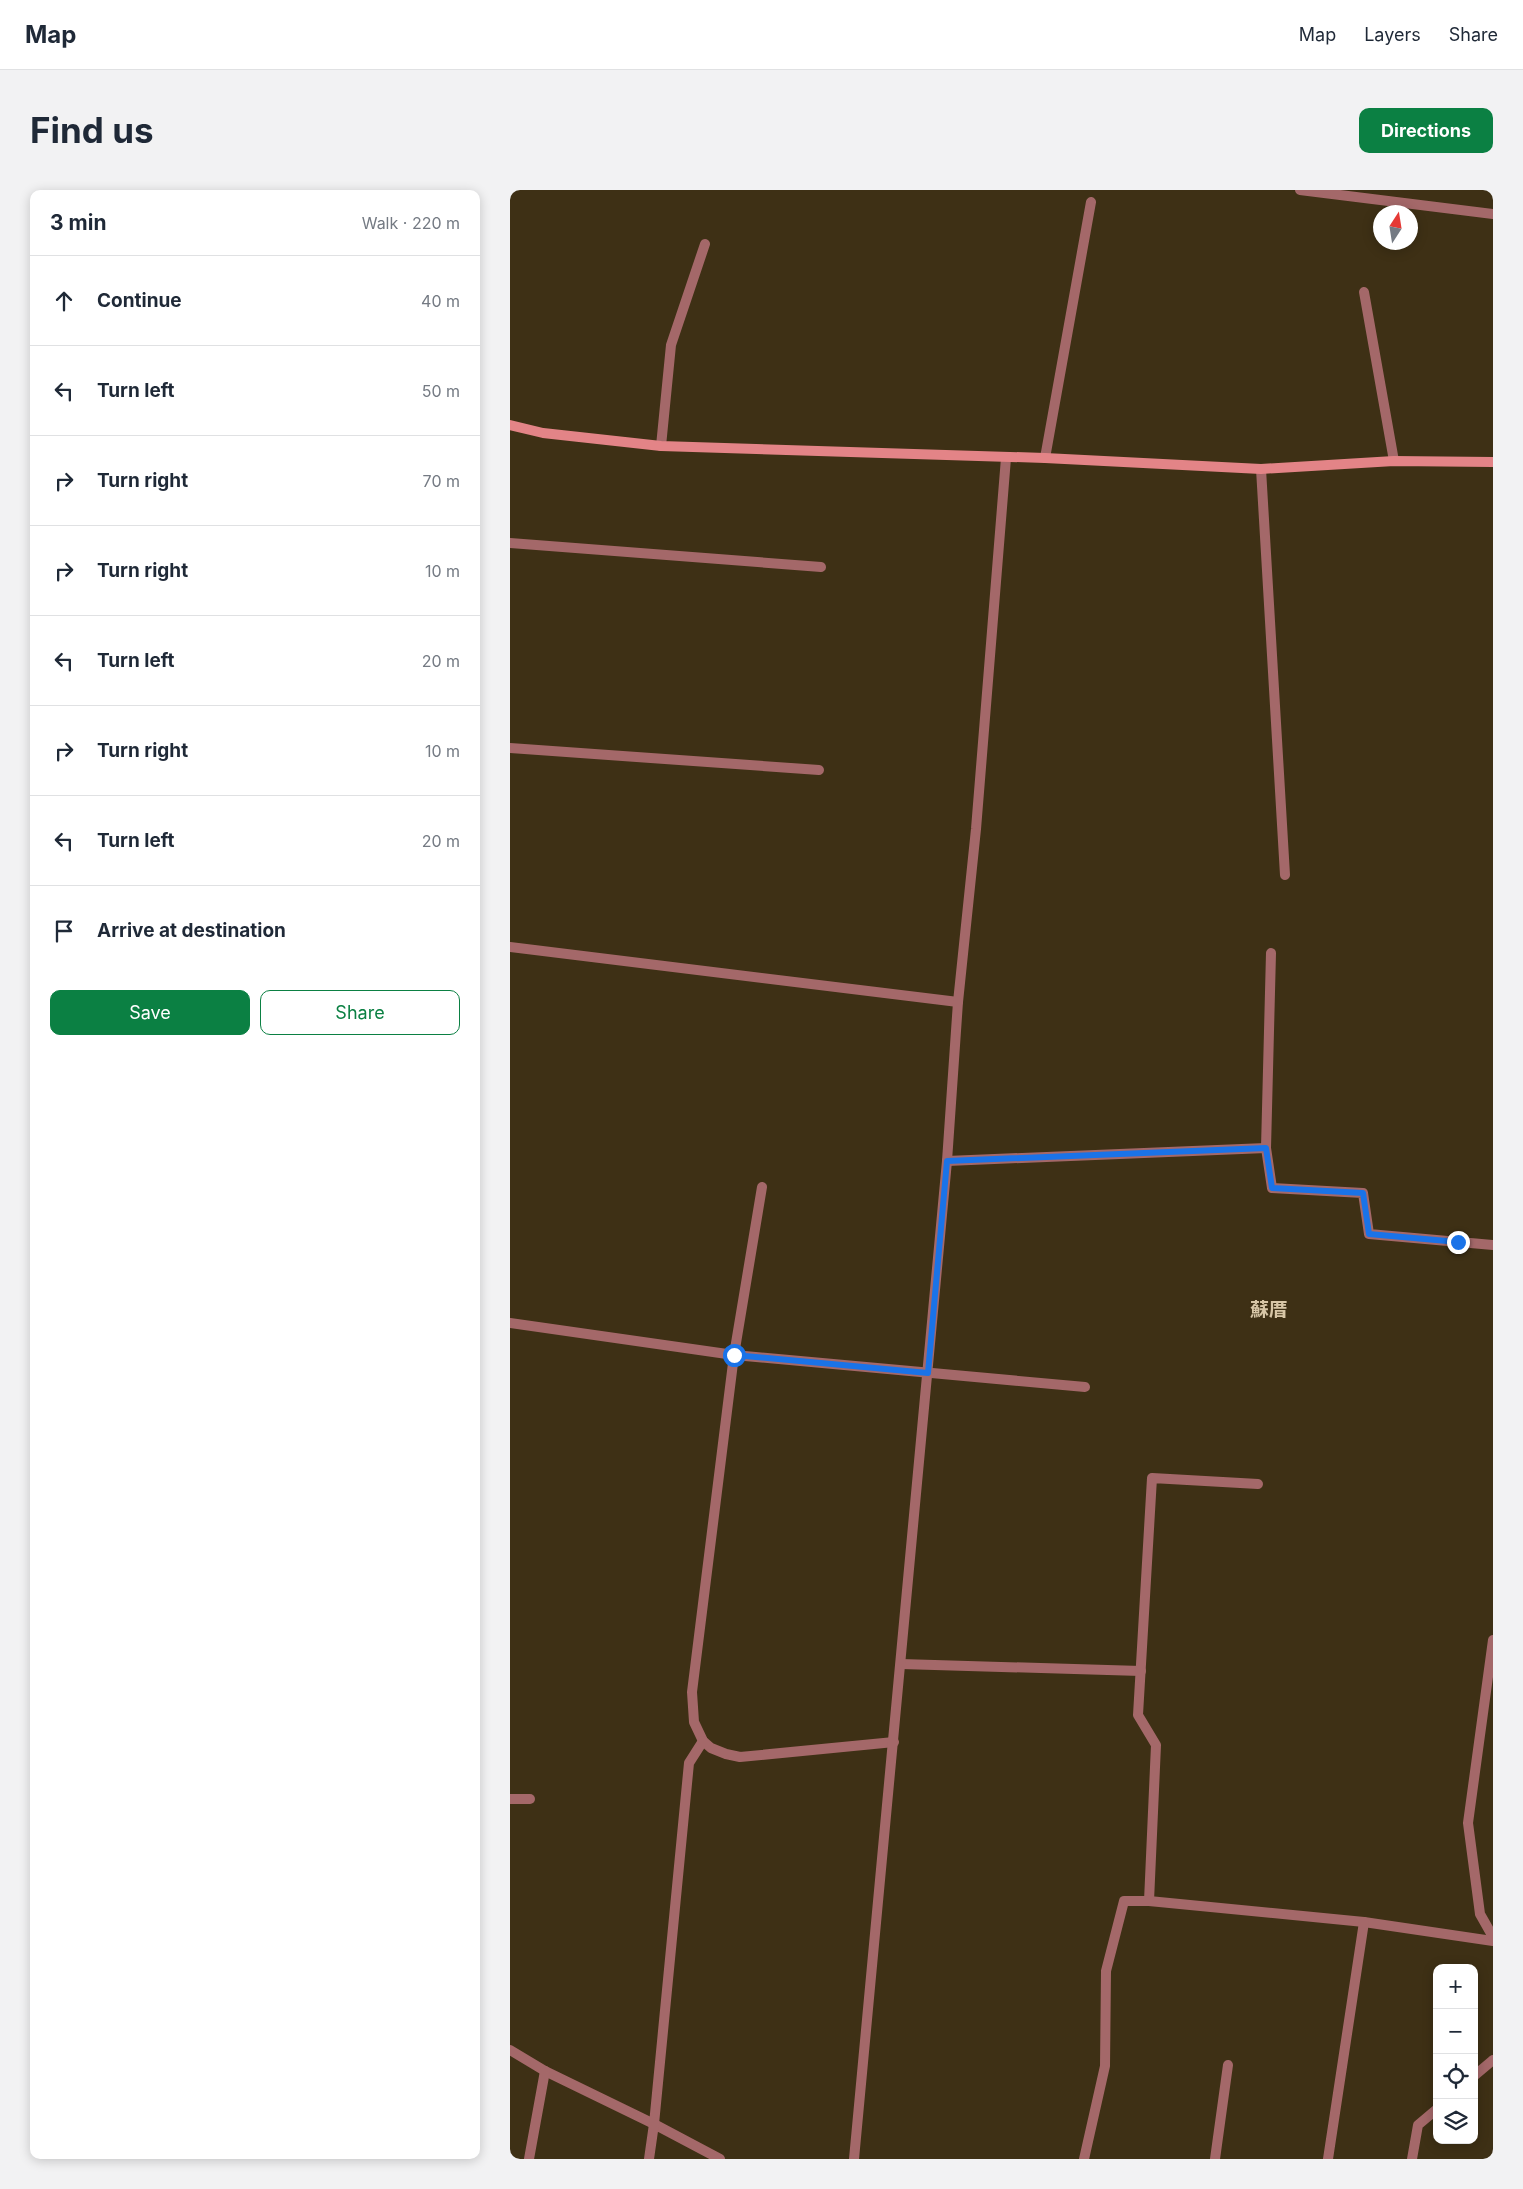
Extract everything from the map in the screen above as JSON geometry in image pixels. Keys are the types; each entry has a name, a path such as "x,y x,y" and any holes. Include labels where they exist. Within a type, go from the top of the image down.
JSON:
{"street":[{"path":"1300,190 1493,214"},
{"path":"1045,458 1091,202"},
{"path":"661,446 671,345 705,244"},
{"path":"1364,292 1394,461"},
{"path":"510,425 543,433 661,446 1045,458 1261,470 1394,461 1493,462"},
{"path":"854,2159 902,1664 947,1161 958,1002 977,819 1006,458"},
{"path":"1261,470 1285,875"},
{"path":"510,543 821,567"},
{"path":"510,748 819,770"},
{"path":"510,948 958,1002"},
{"path":"1271,953 1266,1148 1272,1188 1363,1193 1369,1234 1493,1245"},
{"path":"947,1161 1266,1148"},
{"path":"762,1187 734,1355 692,1692 694,1722 703,1741 712,1748 740,1757 894,1742"},
{"path":"510,1323 734,1355 1085,1387"},
{"path":"1149,1900 1156,1745 1138,1715 1152,1478 1258,1484"},
{"path":"1493,1640 1468,1823 1480,1914 1493,1937"},
{"path":"902,1664 1141,1671"},
{"path":"649,2159 689,1762 703,1741"},
{"path":"510,1799 530,1799"},
{"path":"1084,2159 1105,2066 1106,1971 1124,1901 1149,1900 1364,1922 1493,1941"},
{"path":"1328,2159 1364,1922"},
{"path":"510,2050 544,2072 654,2124 720,2159"},
{"path":"1478,2073 1493,2060"},
{"path":"1215,2159 1228,2065"},
{"path":"529,2159 544,2072"},
{"path":"1412,2159 1418,2125 1433,2112"}],"district":[{"name":"蘇厝","path":"1269,1309"}],"route":[{"path":"734,1355 928,1373 947,1161 1266,1148 1272,1188 1363,1193 1369,1234 1458,1242"}]}
